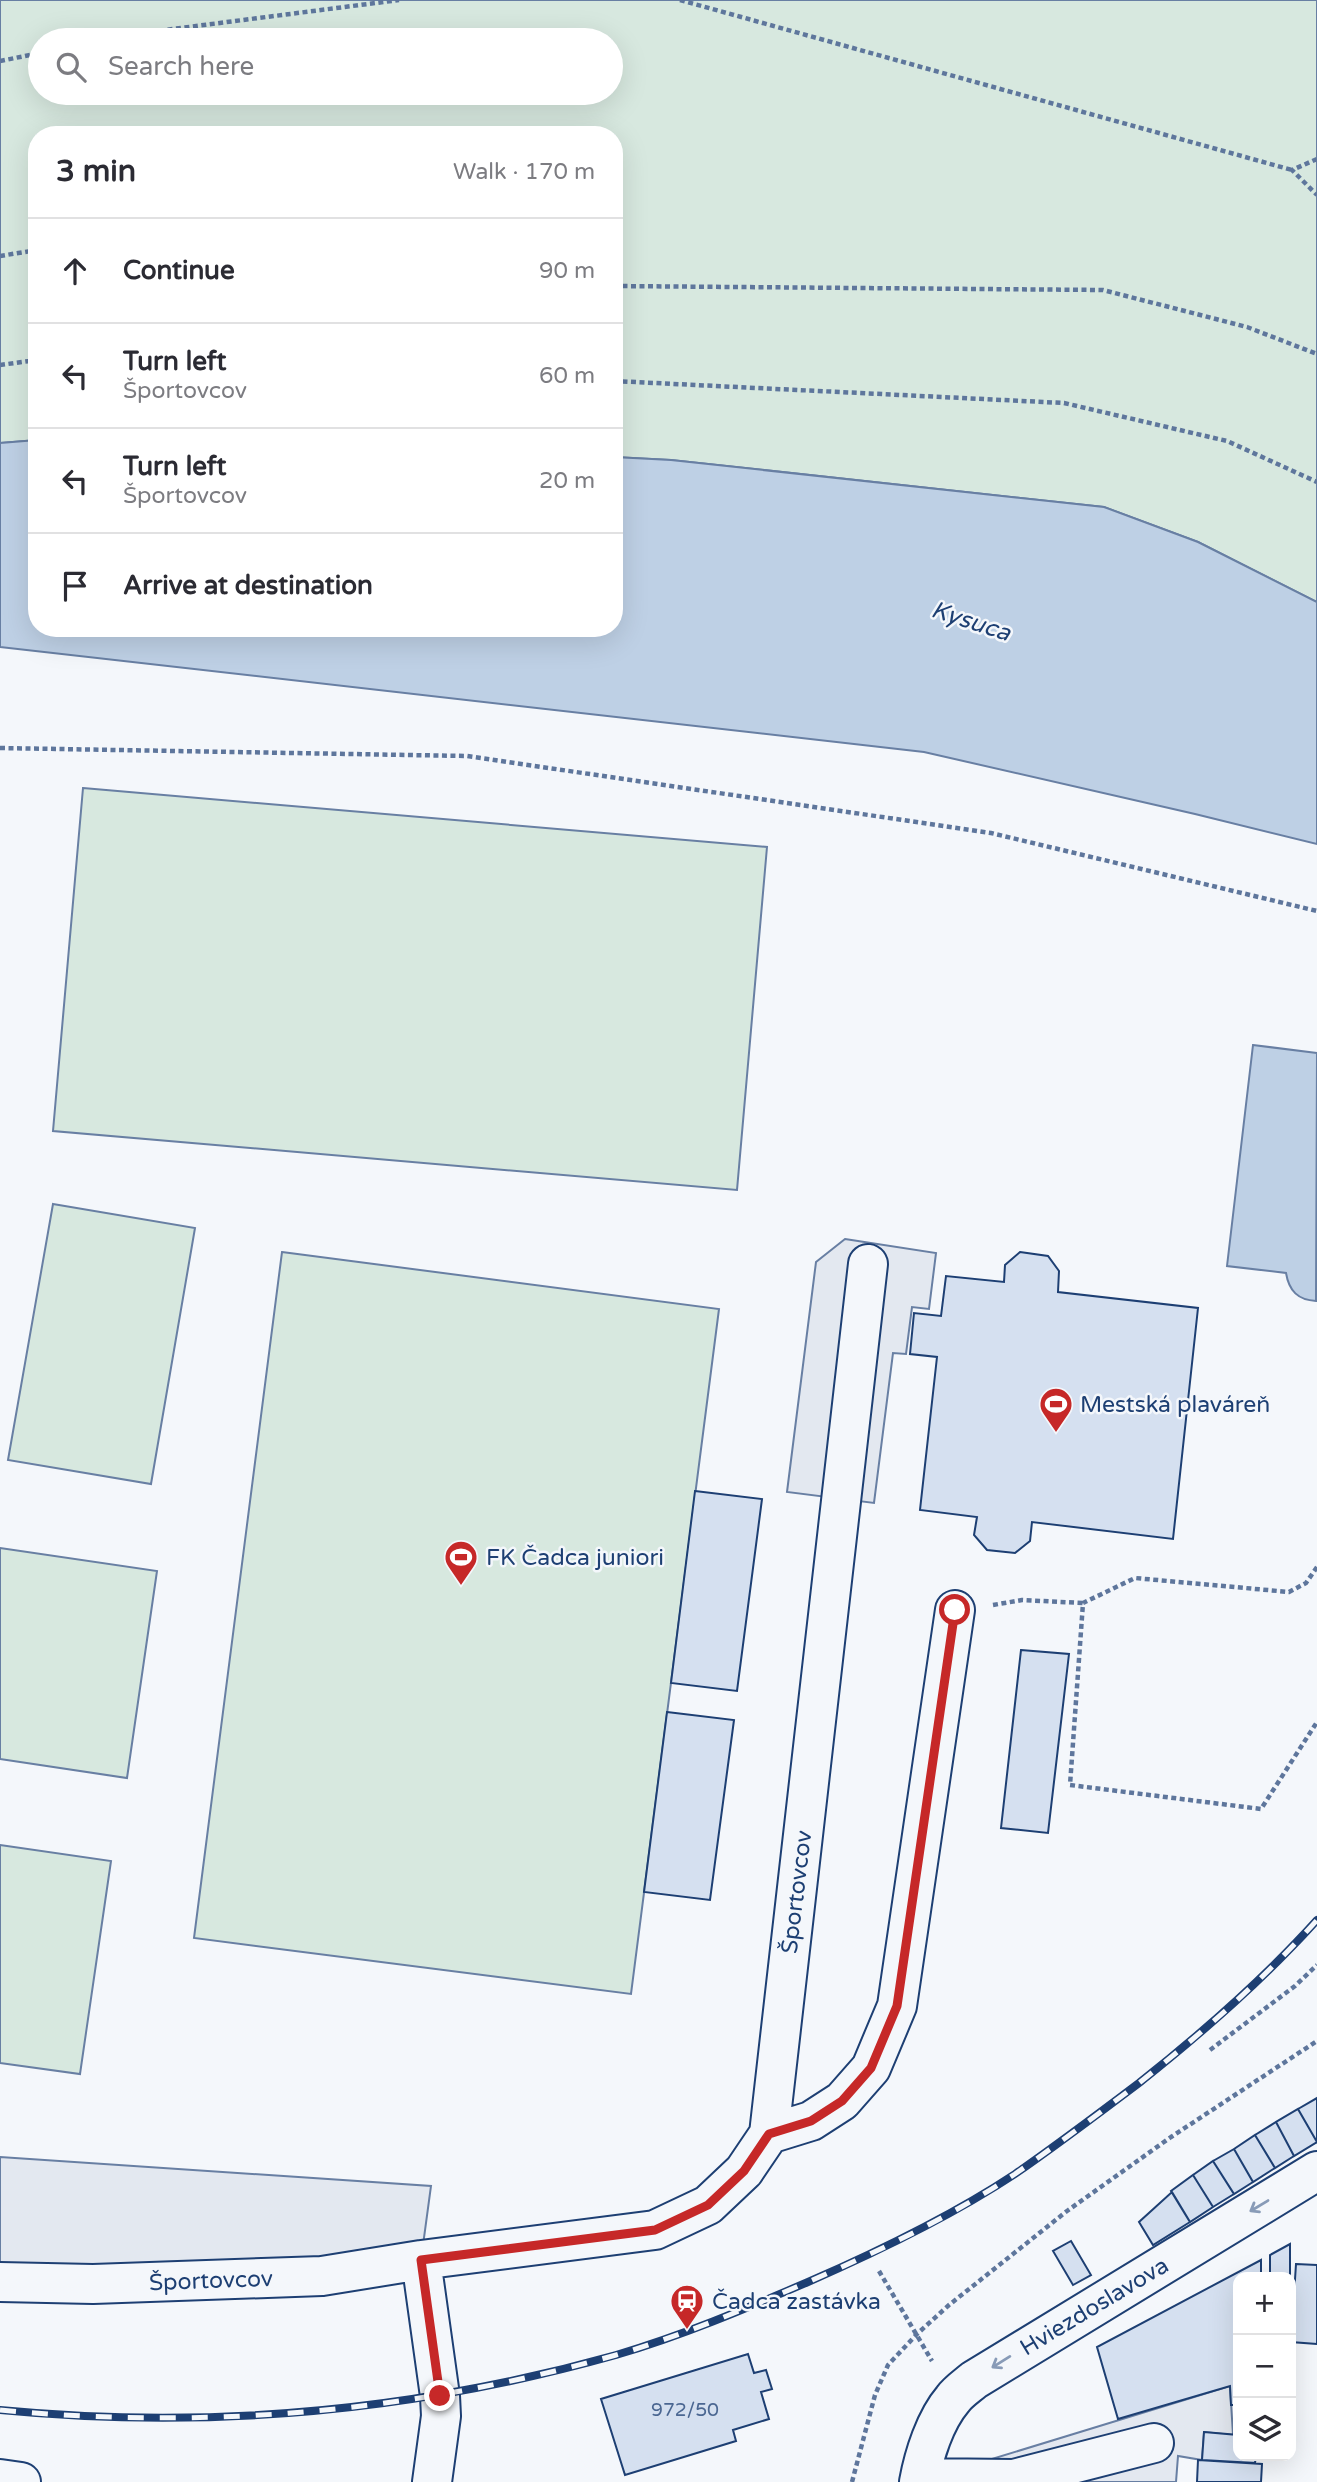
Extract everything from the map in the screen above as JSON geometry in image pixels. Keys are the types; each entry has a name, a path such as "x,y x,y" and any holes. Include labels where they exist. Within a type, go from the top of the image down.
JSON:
{"street":[{"name":"Športovcov","path":"0,2282 93,2284 322,2276 421,2260 655,2230 708,2205 744,2171 769,2134 868,1264"},
{"path":"769,2134 811,2121 842,2101 871,2068 897,2006 955,1610"},
{"name":"Hviezdoslavova","path":"919,2480 939,2422 952,2399 995,2365 1317,2171"},
{"path":"421,2260 441,2416 432,2482"},
{"path":"919,2480 1014,2479 1154,2443"},
{"path":"0,2479 21,2482"}],"path":[{"path":"181,28 399,0"},
{"path":"680,0 1292,170 1317,195"},
{"path":"0,61 28,56"},
{"path":"1292,170 1317,159"},
{"path":"0,256 28,251"},
{"path":"623,286 1103,290 1247,327 1317,354"},
{"path":"0,365 28,361"},
{"path":"623,381 1064,403 1227,441 1317,482"},
{"path":"0,748 467,757 991,833 1317,911"},
{"path":"955,1610 1022,1600 1083,1603 1135,1578 1289,1592 1306,1584 1317,1567"},
{"path":"1083,1603 1070,1785 1261,1809 1317,1722"},
{"path":"1210,2050 1295,1986 1317,1965"},
{"path":"852,2482 864,2432 888,2365 917,2334 949,2305 1067,2211 1171,2137 1317,2041"},
{"path":"879,2271 952,2399"}],"shaded area":[{"path":"0,0 1317,0 1317,602 1198,542 1104,507 671,460 623,457 623,126 28,126 28,441 0,443"},
{"path":"83,788 767,847 737,1190 53,1131"},
{"path":"53,1204 195,1228 151,1484 8,1460"},
{"path":"845,1239 936,1253 929,1309 912,1307 906,1354 893,1353 874,1503 787,1492 816,1262"},
{"name":"FK Čadca juniori","path":"282,1252 719,1309 631,1994 194,1938"},
{"path":"0,1548 157,1571 127,1778 0,1759"},
{"path":"0,1845 111,1861 80,2074 0,2063"},
{"path":"0,2157 431,2186 421,2260 0,2282"},
{"path":"1230,2386 1233,2435 1204,2432 1202,2460 1178,2456 1176,2482 981,2482 982,2462"}],"water":[{"name":"Kysuca","path":"28,441 28,637 623,637 623,457 671,460 1104,507 1198,542 1317,602 1317,844 924,752 0,647 0,443"},
{"path":"1253,1045 1317,1053 1316,1301 1304,1299 1295,1293 1289,1285 1286,1273 1227,1266"}],"building":[{"name":"Mestská plaváreň","path":"1020,1252 1048,1256 1059,1271 1058,1292 1198,1308 1173,1539 1032,1522 1030,1541 1015,1553 987,1550 974,1535 977,1517 920,1510 937,1357 910,1354 914,1313 941,1316 946,1276 1004,1282 1005,1265"},
{"path":"695,1491 762,1499 737,1691 671,1683"},
{"path":"1021,1650 1069,1654 1048,1833 1001,1828"},
{"path":"667,1712 734,1720 710,1900 644,1892"},
{"path":"1317,2098 1317,2142 1298,2109"},
{"path":"1298,2109 1317,2142 1294,2156 1276,2122"},
{"path":"1276,2122 1294,2156 1275,2168 1255,2135"},
{"path":"1255,2135 1275,2168 1253,2182 1234,2149"},
{"path":"1234,2149 1253,2182 1234,2194 1213,2161"},
{"path":"1213,2161 1234,2194 1213,2207 1193,2175"},
{"path":"1193,2175 1213,2207 1190,2222 1171,2191"},
{"path":"1172,2192 1190,2222 1153,2245 1139,2222"},
{"path":"1071,2241 1091,2275 1073,2285 1053,2251"},
{"path":"1290,2244 1290,2272 1270,2272 1270,2255"},
{"path":"1261,2260 1261,2272 1238,2272"},
{"path":"1296,2264 1317,2265 1317,2344 1296,2342"},
{"path":"1233,2275 1233,2405 1230,2386 1118,2419 1097,2347"},
{"name":"Čadca zastávka","path":"748,2354 754,2373 766,2370 772,2389 761,2392 769,2419 733,2430 736,2441 625,2475 601,2399"},
{"path":"1204,2432 1233,2435 1233,2461 1255,2461 1255,2463 1202,2460"},
{"path":"1198,2460 1262,2464 1261,2482 1197,2482"}],"railway":[{"path":"0,2410 156,2418 234,2416 387,2403 540,2375 640,2348 689,2331 888,2246 965,2205 1015,2174 1186,2045 1254,1985 1317,1920"}],"place":[{"name":"Mestská plaváreň","path":"1056,1434"},
{"name":"FK Čadca juniori","path":"461,1587"},
{"name":"Čadca zastávka","path":"687,2331"}],"route":[{"path":"440,2396 421,2260 655,2230 708,2205 744,2171 769,2134 811,2121 842,2101 871,2068 897,2006 955,1610"}]}
